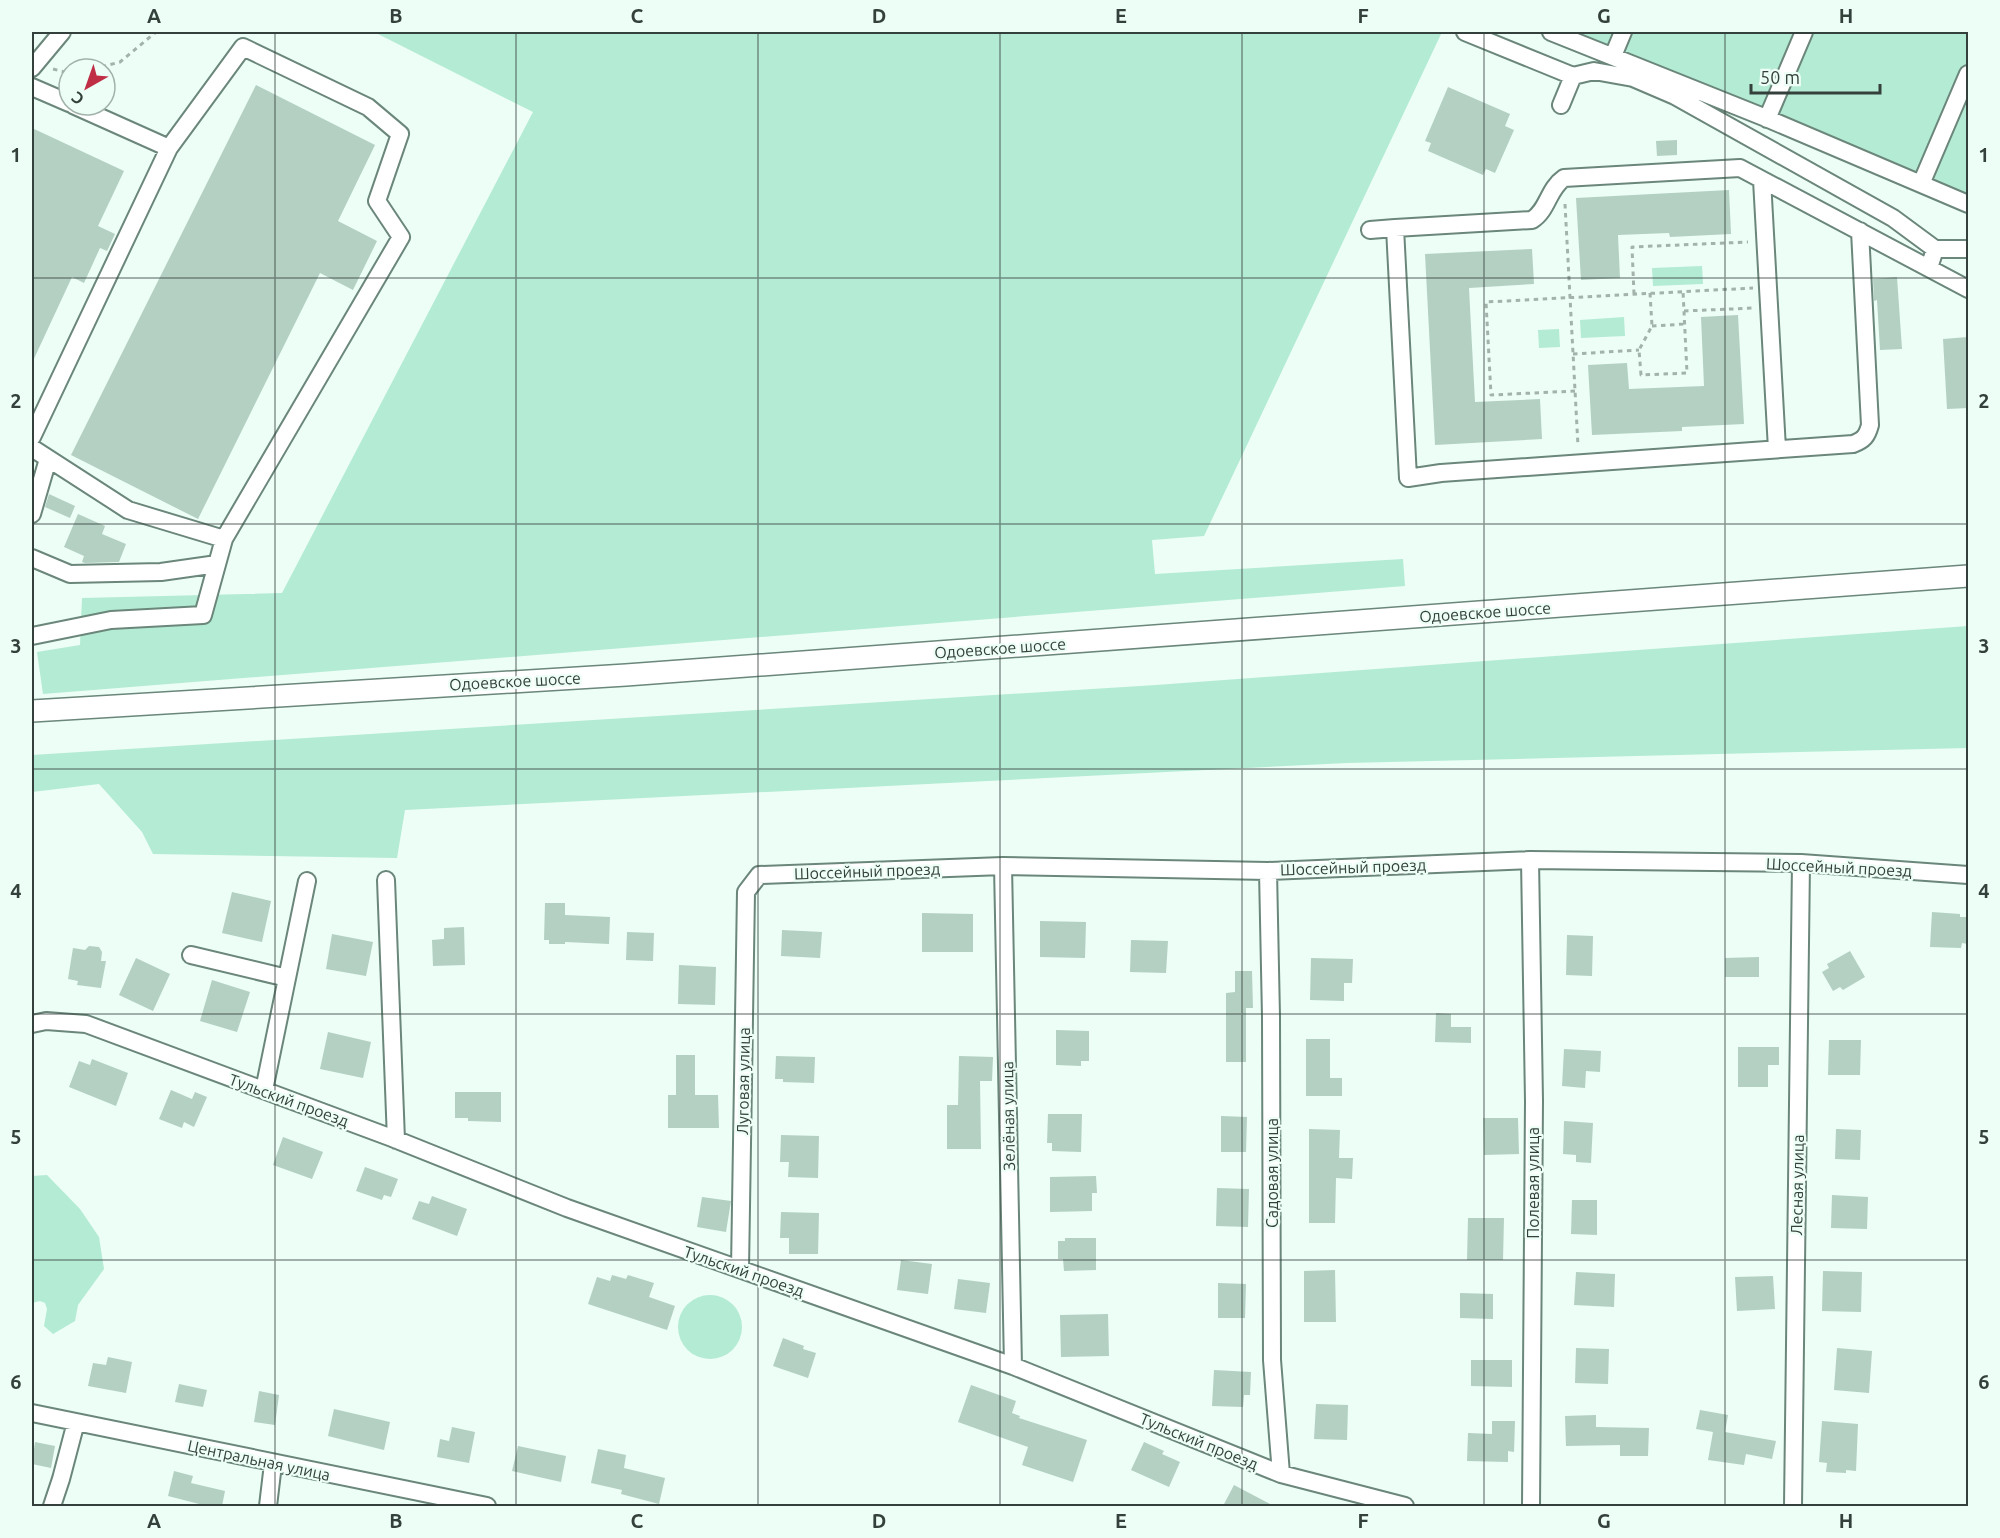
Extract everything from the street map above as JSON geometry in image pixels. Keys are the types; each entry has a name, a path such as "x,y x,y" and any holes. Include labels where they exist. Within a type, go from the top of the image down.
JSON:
{"main road":[{"name":"Одоевское шоссе","path":"32,711 626,675 1968,576"}],"street":[{"path":"32,68 62,32"},
{"path":"1465,32 1573,76 1594,71 1633,78 1675,96 1893,218 1935,249 1968,249"},
{"path":"1551,32 1767,118 1968,204"},
{"path":"1613,56 1623,32"},
{"path":"1767,118 1804,32"},
{"path":"32,437 169,148 243,47 368,107 400,134 377,201 401,237 224,539 203,615 111,620 32,636"},
{"path":"1921,184 1968,74"},
{"path":"1561,105 1573,76"},
{"path":"32,87 57,98"},
{"path":"100,117 169,148"},
{"path":"1370,230 1532,220 1539,216 1552,190 1564,178 1740,168 1968,289"},
{"path":"1762,180 1777,449"},
{"path":"1395,228 1408,478 1441,473 1853,444 1863,440 1870,425 1860,231"},
{"path":"1929,268 1935,249"},
{"path":"32,448 128,510 224,539"},
{"path":"32,514 48,459"},
{"path":"32,558 70,574 161,572 217,564"},
{"name":"Шоссейный проезд","path":"746,892 759,875 1003,866 1268,871 1530,860 1801,863 1968,875"},
{"name":"Полевая улица","path":"1530,860 1533,1101 1531,1506"},
{"name":"Лесная улица","path":"1793,1506 1801,863"},
{"name":"Зелёная улица","path":"1003,866 1013,1366"},
{"name":"Садовая улица","path":"1268,871 1271,1017 1272,1360 1281,1474"},
{"path":"386,880 396,1140"},
{"path":"264,1090 307,881"},
{"name":"Луговая улица","path":"740,1269 746,892"},
{"path":"191,955 287,978"},
{"name":"Тульский проезд","path":"32,1024 46,1021 86,1024 396,1140 567,1208 1013,1366 1281,1474 1405,1506"},
{"name":"Центральная улица","path":"32,1413 487,1506"},
{"path":"52,1506 76,1422"},
{"path":"268,1506 273,1464"}],"path":[{"path":"117,63 156,32"},
{"path":"1564,178 1579,463"},
{"path":"1634,294 1632,247 1766,241"},
{"path":"1575,391 1491,396 1486,302 1768,287"},
{"path":"1650,293 1652,326 1639,350 1641,375 1687,373 1683,291"},
{"path":"1684,311 1769,307"},
{"path":"1652,326 1685,324"},
{"path":"1573,354 1639,350"}],"green space":[{"path":"374,32 1442,32 1204,536 1152,540 1155,574 1403,559 1405,586 43,694 37,652 80,645 82,598 282,593 533,112"},
{"path":"1536,32 1968,32 1968,210"},
{"path":"1702,266 1703,284 1653,286 1652,268"},
{"path":"1624,317 1625,336 1581,338 1580,320"},
{"path":"1559,329 1560,347 1539,348 1538,330"},
{"path":"1968,626 1968,748 1347,763 405,810 397,858 153,854 142,832 99,784 32,792 32,755 1156,685"},
{"path":"47,1175 80,1209 99,1237 104,1269 78,1305 75,1321 53,1334 44,1326 47,1309 45,1303 40,1301 32,1303 32,1176"},
{"path":"710,1295 728,1301 736,1309 742,1327 736,1345 728,1353 710,1359 692,1353 684,1345 678,1327 684,1309 692,1301"}],"building":[{"path":"256,85 375,145 338,221 377,241 353,290 320,273 198,519 71,455"},
{"path":"1448,87 1510,114 1505,126 1514,130 1495,173 1486,169 1483,175 1428,151 1431,143 1425,141"},
{"path":"32,128 124,171 98,226 115,234 107,251 100,248 84,283 72,277 32,363"},
{"path":"1677,140 1677,155 1657,156 1656,141"},
{"path":"1729,190 1731,234 1670,237 1669,233 1618,235 1620,278 1581,280 1576,198"},
{"path":"1532,249 1534,284 1469,288 1472,346 1475,402 1540,399 1542,439 1435,445 1425,254"},
{"path":"1897,277 1902,349 1880,350 1877,300 1874,301 1873,279"},
{"path":"1738,315 1744,424 1682,427 1682,431 1592,435 1588,365 1627,363 1629,389 1704,386 1701,317"},
{"path":"1968,337 1968,408 1947,409 1943,339"},
{"path":"49,494 75,506 70,518 45,507"},
{"path":"78,514 105,526 102,534 126,544 119,562 85,563 82,562 84,556 64,547"},
{"path":"232,892 271,901 262,942 222,933"},
{"path":"545,903 565,903 565,915 610,917 609,944 565,942 565,944 549,944 549,940 544,940"},
{"path":"1932,912 1960,914 1960,917 1968,917 1968,944 1962,943 1961,948 1930,947"},
{"path":"922,913 973,914 973,952 922,952"},
{"path":"1040,921 1086,922 1085,958 1040,957"},
{"path":"464,927 465,965 433,966 432,940 444,939 444,928"},
{"path":"782,930 822,932 820,958 781,956"},
{"path":"627,932 654,933 653,961 626,960"},
{"path":"332,934 373,942 366,976 326,969"},
{"path":"1567,935 1593,936 1592,976 1566,975"},
{"path":"1131,940 1168,941 1166,973 1130,972"},
{"path":"89,946 99,947 102,952 101,961 106,961 101,988 77,985 78,981 68,979 73,948 85,950"},
{"path":"1850,951 1865,977 1843,990 1840,987 1833,991 1822,972 1829,968 1827,964"},
{"path":"1759,957 1759,977 1725,977 1725,958"},
{"path":"136,958 170,974 153,1011 119,995"},
{"path":"1311,958 1353,959 1352,983 1344,983 1344,1001 1310,1000"},
{"path":"679,965 716,967 715,1005 678,1004"},
{"path":"1235,971 1252,971 1253,1008 1246,1008 1246,1062 1226,1062 1226,993 1235,992"},
{"path":"212,980 250,992 237,1032 200,1021"},
{"path":"1436,1013 1451,1014 1451,1027 1471,1027 1471,1043 1435,1042"},
{"path":"1056,1030 1089,1031 1089,1061 1081,1061 1081,1066 1056,1065"},
{"path":"328,1032 371,1042 363,1078 320,1069"},
{"path":"1306,1039 1330,1039 1330,1078 1342,1078 1342,1096 1306,1096"},
{"path":"1829,1040 1861,1040 1860,1075 1828,1075"},
{"path":"1738,1047 1779,1047 1779,1065 1768,1065 1768,1087 1738,1087"},
{"path":"1564,1049 1601,1051 1600,1072 1586,1071 1585,1088 1562,1086"},
{"path":"676,1055 695,1055 695,1095 718,1095 719,1128 668,1128 668,1095 676,1095"},
{"path":"776,1056 815,1057 814,1083 783,1082 783,1079 775,1079"},
{"path":"959,1056 993,1057 992,1081 980,1081 981,1149 947,1149 947,1105 958,1105"},
{"path":"92,1059 128,1073 116,1106 69,1087 79,1061 90,1065"},
{"path":"171,1090 192,1099 195,1092 207,1097 194,1127 184,1122 182,1128 159,1119"},
{"path":"455,1092 501,1092 501,1122 468,1121 468,1118 455,1118"},
{"path":"1048,1114 1082,1114 1081,1152 1052,1151 1052,1143 1047,1143"},
{"path":"1221,1116 1247,1117 1246,1152 1221,1152"},
{"path":"1483,1118 1518,1118 1519,1154 1484,1155"},
{"path":"1564,1121 1593,1123 1591,1163 1576,1162 1576,1155 1563,1154"},
{"path":"1309,1129 1340,1130 1339,1158 1353,1158 1352,1179 1336,1178 1335,1223 1309,1223"},
{"path":"1836,1129 1861,1130 1860,1160 1835,1159"},
{"path":"781,1135 819,1136 818,1178 788,1177 789,1162 780,1162"},
{"path":"283,1137 323,1152 312,1179 273,1165"},
{"path":"365,1167 398,1179 391,1197 384,1195 382,1200 356,1191"},
{"path":"1096,1176 1097,1193 1092,1193 1092,1211 1050,1212 1050,1177"},
{"path":"1217,1188 1249,1189 1248,1227 1216,1226"},
{"path":"1832,1195 1868,1197 1867,1229 1831,1228"},
{"path":"432,1196 467,1209 457,1236 412,1219 419,1201 429,1204"},
{"path":"702,1197 731,1201 726,1232 697,1227"},
{"path":"1572,1200 1597,1200 1597,1235 1571,1234"},
{"path":"781,1212 819,1213 818,1254 789,1254 789,1238 780,1238"},
{"path":"1468,1218 1504,1218 1503,1260 1467,1260"},
{"path":"1065,1238 1096,1238 1096,1270 1064,1271 1063,1259 1058,1259 1058,1241 1065,1241"},
{"path":"901,1260 932,1264 928,1294 897,1290"},
{"path":"1335,1270 1336,1322 1304,1322 1304,1271"},
{"path":"1823,1271 1862,1272 1861,1312 1822,1311"},
{"path":"1576,1272 1615,1274 1614,1307 1574,1305"},
{"path":"612,1275 626,1279 628,1275 654,1283 649,1297 675,1306 667,1330 588,1304 597,1277 610,1281"},
{"path":"1773,1276 1775,1309 1737,1311 1735,1277"},
{"path":"958,1279 990,1283 986,1313 954,1309"},
{"path":"1218,1283 1246,1284 1245,1318 1218,1318"},
{"path":"1460,1293 1493,1294 1493,1319 1460,1318"},
{"path":"1108,1314 1109,1356 1061,1357 1060,1315"},
{"path":"783,1338 816,1353 808,1378 773,1366"},
{"path":"1576,1348 1609,1349 1608,1384 1575,1383"},
{"path":"1837,1348 1872,1351 1869,1393 1834,1390"},
{"path":"108,1357 132,1362 126,1393 88,1386 93,1363 106,1365"},
{"path":"1471,1360 1512,1360 1512,1387 1471,1386"},
{"path":"1214,1370 1251,1372 1250,1395 1244,1395 1243,1407 1212,1406"},
{"path":"179,1384 207,1390 203,1407 175,1402"},
{"path":"971,1385 1016,1401 1012,1413 1020,1416 1019,1418 1087,1440 1073,1482 1022,1465 1028,1447 958,1422"},
{"path":"259,1391 279,1395 275,1425 254,1422"},
{"path":"1316,1404 1348,1405 1347,1440 1314,1439"},
{"path":"334,1409 390,1422 384,1450 328,1436"},
{"path":"1700,1410 1728,1415 1725,1432 1776,1441 1772,1459 1746,1454 1744,1465 1708,1460 1713,1432 1696,1429"},
{"path":"1596,1415 1596,1427 1649,1428 1648,1456 1620,1456 1620,1445 1566,1446 1565,1416"},
{"path":"1492,1421 1515,1421 1514,1452 1508,1451 1508,1462 1467,1461 1468,1433 1492,1434"},
{"path":"1822,1421 1858,1424 1856,1471 1826,1472 1827,1463 1819,1462"},
{"path":"452,1427 475,1432 469,1463 437,1457 440,1439 449,1441"},
{"path":"35,1442 55,1446 51,1468 32,1464"},
{"path":"1144,1442 1164,1451 1162,1454 1180,1462 1169,1487 1131,1470"},
{"path":"518,1446 566,1456 561,1482 512,1471"},
{"path":"598,1449 626,1455 624,1468 665,1478 659,1504 621,1494 622,1490 591,1483"},
{"path":"174,1471 193,1476 191,1483 225,1491 222,1506 207,1506 168,1496"},
{"path":"1234,1485 1274,1506 1223,1506"}]}
